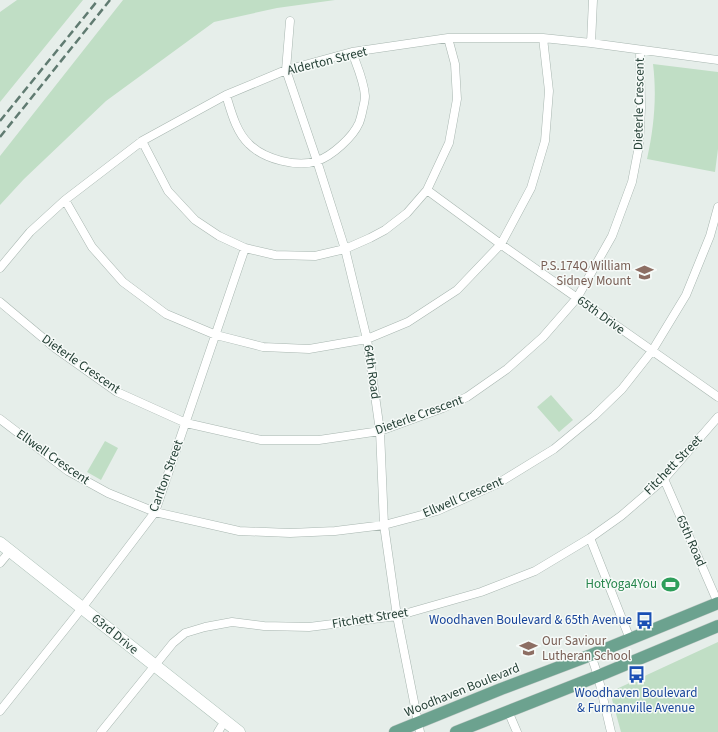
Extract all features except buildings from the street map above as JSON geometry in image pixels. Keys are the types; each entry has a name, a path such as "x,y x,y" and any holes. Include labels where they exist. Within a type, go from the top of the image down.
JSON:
{"main road":[{"name":"Woodhaven Boulevard","path":"395,732 419,727 718,603"},
{"path":"456,732 598,676 718,626"}],"street":[{"path":"591,43 593,0"},
{"name":"64th Road","path":"290,21 286,70 345,250 367,339 380,431 384,525 397,616 419,727"},
{"path":"142,141 168,191 195,220 219,236 245,248 275,255 315,256 345,250 385,230 407,213 427,190 449,143 457,99 454,64 448,38"},
{"name":"Alderton Street","path":"0,268 30,232 65,200 142,141 226,95 286,70 352,52 448,38 543,38 718,60"},
{"path":"65,200 92,247 123,282 166,314 216,335 263,346 310,349 367,339 408,322 457,290 501,244 531,188 545,141 549,91 543,38"},
{"name":"Dieterle Crescent","path":"0,302 55,348 117,392 186,423 261,440 319,440 380,431 443,408 468,397 507,369 543,337 577,298 612,236 632,182 639,146 641,108 640,50"},
{"path":"226,95 238,129 248,144 253,148 271,158 285,162 304,163 317,161 341,146 359,123 365,97 360,74 352,52"},
{"name":"65th Drive","path":"427,190 652,352 718,397"},
{"name":"Ellwell Crescent","path":"0,419 68,470 108,494 155,512 239,531 290,533 328,532 384,525 437,511 497,484 554,449 594,416 622,389 652,352 686,295 710,236 718,207"},
{"name":"Carlton Street","path":"0,711 82,608 155,512 245,248"},
{"name":"Fitchett Street","path":"101,732 172,643 185,634 205,627 232,622 264,626 309,627 397,616 481,592 535,571 590,538 621,516 664,479 718,417"},
{"name":"65th Road","path":"664,479 718,603"},
{"path":"590,538 630,639"},
{"name":"63rd Drive","path":"0,543 215,714 220,730"},
{"path":"0,563 10,550"},
{"path":"591,655 598,676 611,732"},
{"path":"508,711 516,732"},
{"path":"215,714 239,732"}],"green space":[{"path":"17,0 83,0 0,102 0,12"},
{"path":"123,0 335,0 277,8 214,22 106,101 24,179 0,205 0,156"},
{"path":"653,64 718,72 718,149 715,172 647,159 654,112 655,88"},
{"path":"551,395 573,420 559,432 537,407"},
{"path":"105,441 118,448 101,480 87,472"},
{"path":"718,642 718,732 621,732 610,692"}],"railway":[{"path":"0,121 98,0"},
{"path":"0,137 110,0"}],"place":[{"name":"P.S.174Q William Sidney Mount","path":"644,273"},
{"name":"HotYoga4You","path":"670,584"},
{"name":"Woodhaven Boulevard & 65th Avenue","path":"645,620"},
{"name":"Our Saviour Lutheran School","path":"529,648"},
{"name":"Woodhaven Boulevard & Furmanville Avenue","path":"636,674"}]}
